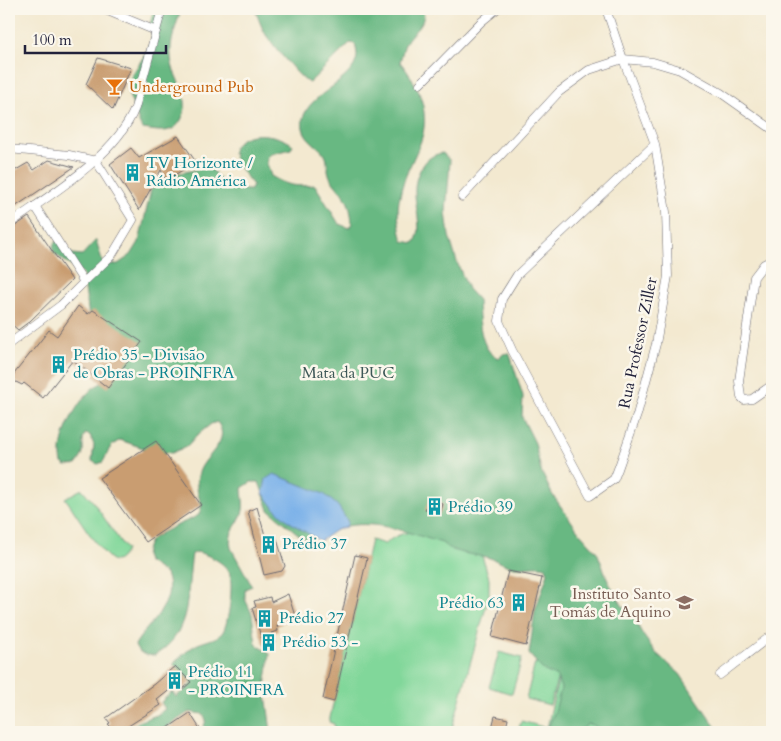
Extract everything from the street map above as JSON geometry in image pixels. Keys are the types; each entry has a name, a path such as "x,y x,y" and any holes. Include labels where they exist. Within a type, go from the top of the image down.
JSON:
{"street":[{"path":"103,9 156,31"},
{"path":"9,224 96,161 130,121 162,9"},
{"path":"420,84 481,22 497,9"},
{"name":"Rua Professor Ziller","path":"606,9 655,144 666,212 668,276 656,344 637,415 614,479 590,496 512,350 499,321 502,299 517,275 655,144"},
{"path":"462,197 559,92 589,70 623,59 653,62 680,70 721,93 772,130"},
{"path":"9,150 69,155 96,161 133,220 112,255 61,305 9,344"},
{"path":"35,206 84,282"},
{"path":"772,260 764,264 754,277 739,381 741,397 744,400 752,399 772,385"},
{"path":"720,676 772,634"}],"green space":[{"path":"154,9 181,9 172,39 171,58 184,96 184,112 178,125 165,131 143,129 128,88 132,75 149,48 152,36 150,24"},
{"name":"Mata da PUC","path":"255,9 423,9 423,19 419,27 406,42 400,62 418,91 424,112 423,134 405,177 398,207 398,219 403,241 414,243 418,235 415,185 418,175 428,159 443,153 450,161 446,212 449,236 457,262 468,289 478,300 481,333 487,349 499,358 503,354 509,353 523,396 522,417 535,443 541,471 552,494 579,532 597,552 609,583 622,605 634,619 656,653 680,674 719,732 599,732 598,728 588,724 579,732 546,732 555,711 561,688 557,677 543,670 529,654 535,611 548,573 546,567 511,566 490,558 457,551 446,547 442,543 383,526 347,526 316,538 303,538 269,510 259,482 251,482 242,488 243,511 230,537 230,542 231,548 252,586 245,589 245,599 252,614 256,644 270,654 265,686 271,732 206,732 204,726 206,720 203,714 189,712 159,732 123,732 140,721 157,715 165,709 161,702 172,692 176,697 193,683 173,664 191,648 216,637 225,628 231,593 229,572 219,562 197,552 192,554 186,610 176,635 167,646 155,655 143,654 135,645 160,612 168,595 169,585 166,574 147,561 145,556 148,544 159,534 199,515 202,504 197,489 199,473 221,439 222,433 217,422 211,424 187,446 172,453 152,451 120,440 111,446 103,462 98,464 92,461 94,445 90,435 85,434 80,460 76,465 66,466 62,463 62,444 74,412 93,388 107,381 90,323 83,275 54,253 53,247 58,240 72,254 82,255 96,240 102,260 106,265 118,264 131,255 139,242 151,190 165,176 210,167 222,181 232,187 251,190 253,185 238,165 233,150 243,138 258,135 281,138 293,145 291,149 271,154 267,158 271,176 292,185 315,185 339,224 349,228 352,223 347,200 331,179 326,157 304,132 303,119 313,102 340,81 354,65 357,56 355,44 350,43 309,83 293,69 266,35"},
{"path":"82,489 94,503 126,550 119,560 110,559 104,553 65,498"},
{"path":"416,531 482,556 489,578 489,596 451,732 336,732 334,724 329,722 371,540 385,544 399,535"},
{"path":"499,652 522,658 512,694 489,687"},
{"path":"535,663 560,669 550,705 526,699"},
{"path":"559,676 594,721 610,732 546,732 546,730 545,732 518,732 521,721 547,728"}],"water":[{"path":"274,474 324,494 338,506 348,522 346,527 336,530 320,541 288,521 276,510 263,493 266,479"}],"building":[{"path":"98,58 131,68 113,110 86,84"},
{"path":"178,136 196,162 166,180 161,170 139,210 110,164 131,148 139,158"},
{"path":"49,160 74,167 9,211 9,174 28,163 34,170"},
{"path":"29,217 72,280 30,321 18,330 9,322 9,230"},
{"path":"78,306 88,314 93,310 142,342 108,388 73,360 43,398 24,383 22,385 10,379 49,330 57,336"},
{"path":"156,441 201,505 146,542 99,478"},
{"name":"Prédio 39","path":"429,500 443,504 440,514 425,510"},
{"name":"Prédio 37","path":"257,507 266,539 276,536 285,566 282,571 264,575 248,511"},
{"path":"355,555 367,558 334,702 323,699"},
{"name":"Prédio 63","path":"508,571 542,578 526,646 492,637"},
{"path":"288,594 295,616 277,626 278,631 271,633 275,643 264,646 252,608 256,607 254,601 270,597 271,602"},
{"path":"175,666 191,682 182,690 177,684 157,700 161,705 119,732 116,732 108,724 110,723 106,718 154,684"},
{"path":"190,713 202,732 162,732"},
{"path":"495,716 508,719 505,732 491,732"}],"place":[{"name":"Underground Pub","path":"115,87"},
{"name":"TV Horizonte / Rádio América","path":"132,172"},
{"name":"Prédio 35 - Divisão de Obras - PROINFRA","path":"59,364"},
{"name":"Prédio 39","path":"434,507"},
{"name":"Prédio 37","path":"268,544"},
{"name":"Prédio 63","path":"518,603"},
{"name":"Instituto Santo Tomás de Aquino","path":"685,603"},
{"name":"Prédio 27","path":"265,618"},
{"name":"Prédio 53 -","path":"268,642"},
{"name":"Prédio 11 - PROINFRA","path":"174,681"}]}
